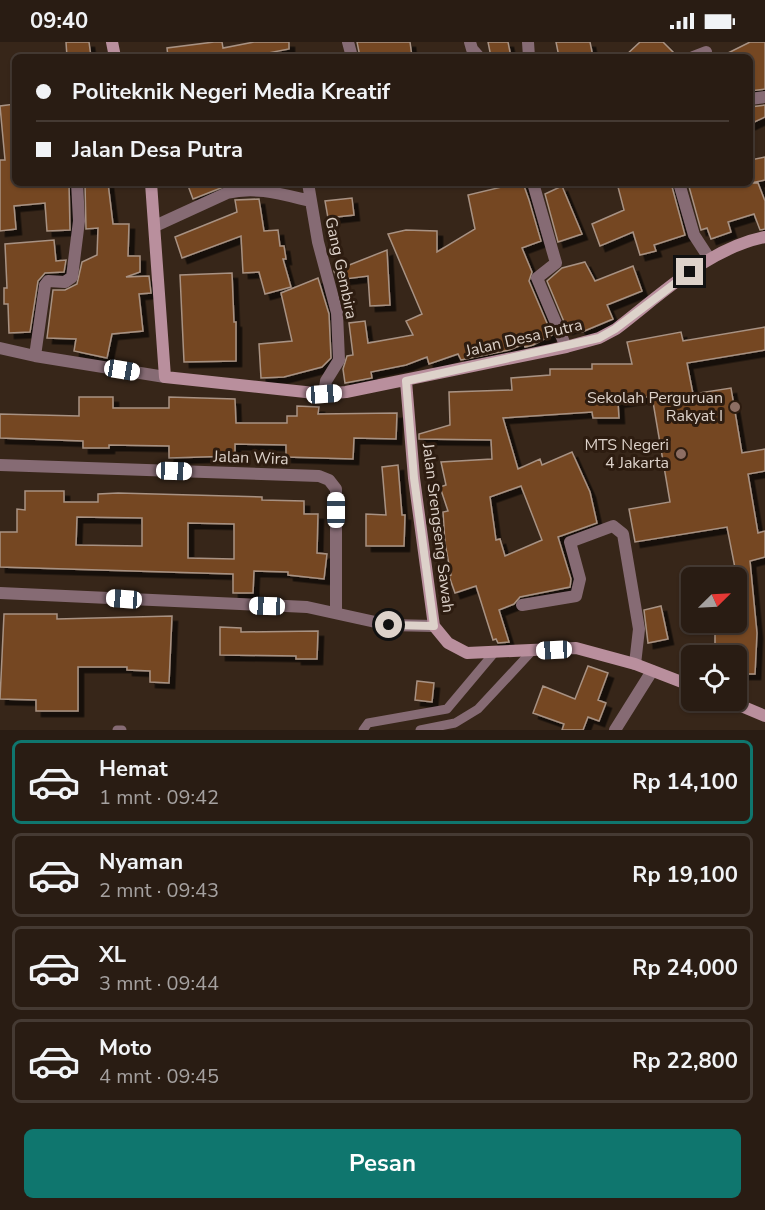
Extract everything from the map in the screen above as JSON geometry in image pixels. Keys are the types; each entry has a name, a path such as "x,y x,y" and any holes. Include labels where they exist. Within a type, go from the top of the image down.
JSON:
{"street":[{"path":"701,54 706,52"},
{"path":"35,356 45,285 52,281 65,282 72,278 79,221 77,186"},
{"path":"151,186 165,377"},
{"name":"Gang Gembira","path":"308,186 337,312 339,360 326,381 324,394"},
{"path":"534,186 556,263 537,278 566,347"},
{"path":"681,186 694,235 709,258"},
{"path":"155,226 227,193 239,190 260,189 310,201"},
{"name":"Jalan Desa Putra","path":"406,381 599,338 615,329 709,258 744,241 765,237"},
{"path":"0,348 35,356 165,377 324,394 406,381"},
{"name":"Jalan Srengseng Sawah","path":"406,381 414,478 434,626 448,643 467,653 576,648 635,664 681,682"},
{"name":"Jalan Wira","path":"0,465 319,476 329,480 336,489 336,614"},
{"path":"522,605 576,596 580,579 570,542 613,526 623,534 639,629 635,664"},
{"path":"0,593 307,607 389,625 434,626"},
{"path":"615,730 652,671"},
{"path":"747,708 765,716"}],"lane":[{"path":"420,730 455,723 478,709 532,651"},
{"path":"363,730 368,723 447,709 494,653"},
{"path":"431,712 432,729"},
{"path":"117,730 122,730"}],"building":[{"path":"66,42 89,42 91,54 67,54"},
{"path":"214,42 222,42 223,48 254,42 289,42 289,49 263,54 168,54 167,48"},
{"path":"357,42 410,42 412,54 359,54"},
{"path":"488,42 508,42 510,54 490,54"},
{"path":"556,42 590,42 592,54 558,54"},
{"path":"640,42 663,42 675,54 627,54"},
{"path":"750,42 765,42 765,89 753,91 753,54 726,54"},
{"path":"12,104 12,186 69,186 70,230 47,231 45,203 14,206 16,229 0,231 0,160 5,160 0,106"},
{"path":"765,105 765,117 753,123 753,107"},
{"path":"765,157 765,180 753,183 753,159"},
{"path":"753,183 758,183 765,201 765,229 760,230 754,214 728,222 731,232 711,239 707,228 701,230 689,186 753,186"},
{"path":"85,186 108,186 113,224 129,224 128,256 140,256 140,272 126,277 149,276 151,293 139,294 143,331 112,334 107,358 74,351 76,339 47,338 53,290 65,290 77,284 82,262 97,255 98,228 86,229"},
{"path":"188,186 226,186 193,199"},
{"path":"506,186 524,186 541,241 522,248 532,272 529,281 552,335 533,345 525,347 524,344 509,350 461,360 458,354 429,364 427,357 406,365 371,372 372,378 345,383 343,369 347,356 353,355 349,323 365,321 368,343 413,335 406,321 422,314 388,234 406,230 437,231 437,252 475,229 468,195"},
{"path":"562,186 582,234 558,242 545,194"},
{"path":"618,186 672,186 685,235 654,245 656,251 640,255 633,232 600,246 592,224 624,210"},
{"path":"352,198 354,215 328,218 325,201"},
{"path":"259,199 264,231 278,230 280,246 284,246 286,259 283,259 291,287 265,294 259,272 243,273 241,236 182,258 175,237 237,212 235,200"},
{"path":"54,240 56,261 66,260 64,272 45,273 38,281 30,332 9,333 8,304 4,304 4,288 7,288 5,244"},
{"path":"387,250 390,305 370,306 368,276 337,280 334,271"},
{"path":"585,262 595,281 633,266 642,291 607,305 613,319 582,332 578,325 567,329 547,281 562,268"},
{"path":"232,273 236,361 184,362 180,275"},
{"path":"318,278 329,314 331,358 322,367 284,377 261,378 259,344 292,341 281,293"},
{"path":"765,327 765,350 687,363 693,394 731,388 742,453 765,449 765,471 748,474 758,533 765,531 765,557 750,561 757,633 755,674 747,674 747,645 715,645 715,633 747,633 747,567 735,567 727,527 635,542 629,509 670,502 652,396 618,402 619,418 593,418 592,412 503,418 518,469 540,459 542,465 572,452 590,492 597,523 558,537 571,579 570,587 520,597 514,604 499,610 509,642 498,643 496,639 493,640 476,586 455,593 449,576 451,575 445,543 443,512 448,511 440,487 446,485 441,462 492,459 491,440 419,439 419,434 450,425 449,392 512,390 511,378 550,375 550,369 592,369 592,364 632,364 627,342 681,332 683,341","holes":["521,486 542,540 505,556 500,539 496,540 490,497"]},
{"path":"79,397 113,397 113,408 169,408 169,397 235,399 236,423 287,423 287,416 297,416 297,406 319,407 318,414 397,413 396,439 354,438 353,459 286,457 286,445 235,444 235,456 169,458 169,446 109,445 109,448 83,448 83,441 0,438 0,414 79,416"},
{"path":"398,465 402,515 405,515 404,546 366,546 366,514 386,515 382,467"},
{"path":"25,491 64,491 64,502 98,502 98,494 118,493 262,497 262,500 304,501 304,514 318,514 317,553 327,554 324,579 288,575 288,572 254,571 253,593 233,593 233,574 0,567 0,532 17,532 17,509 25,510","holes":["77,517 142,518 142,546 76,545","188,523 234,524 234,559 188,558"]},
{"path":"661,606 668,639 648,643 644,610"},
{"path":"4,614 57,614 57,619 172,616 169,683 150,682 150,671 127,670 127,667 78,667 78,711 36,711 36,700 0,699"},
{"path":"220,627 241,628 241,632 318,631 317,659 296,659 296,656 220,655"},
{"path":"588,666 608,673 598,700 606,703 599,721 588,717 583,730 562,730 564,724 533,713 543,686 575,699"},
{"path":"417,681 434,683 432,702 415,700"}],"place":[{"name":"Sekolah Perguruan Rakyat I","path":"735,407"},
{"name":"MTS Negeri 4 Jakarta","path":"681,454"}],"route":[{"path":"389,625 434,626 414,478 406,381 599,338 615,329 690,272"}]}
